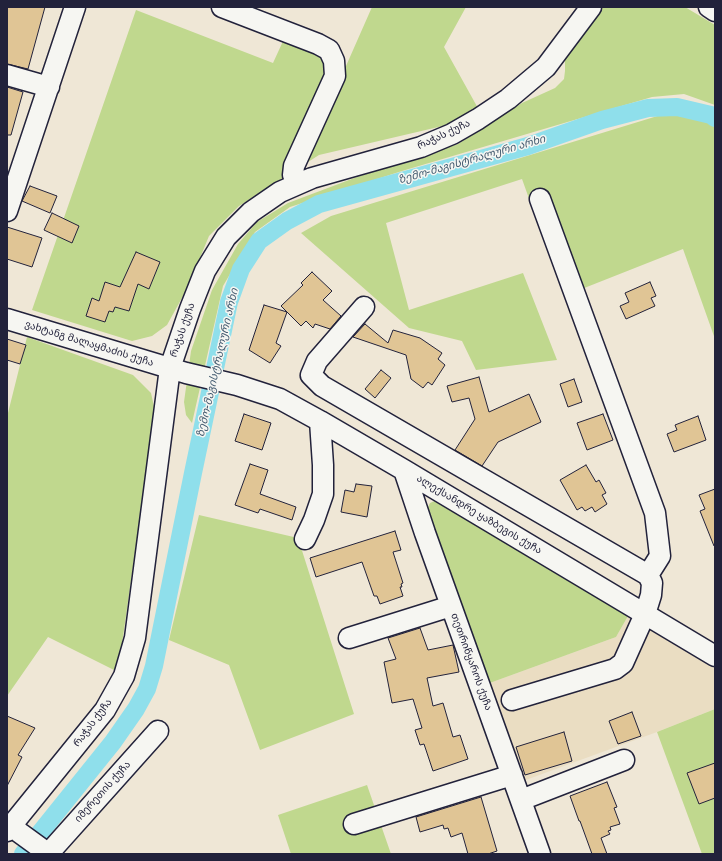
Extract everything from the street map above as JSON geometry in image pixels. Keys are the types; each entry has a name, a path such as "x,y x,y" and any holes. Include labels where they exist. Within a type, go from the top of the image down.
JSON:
{"street":[{"path":"7,211 76,7"},
{"path":"222,7 318,44 329,50 334,61 335,76 294,166 293,175 298,184"},
{"name":"რაჭას ქუჩა","path":"13,830 105,710 124,676 135,638 178,371 190,309 205,271 226,237 251,212 280,192 312,178 421,147 452,134 478,119 508,99 546,67 591,7"},
{"path":"709,7 715,11"},
{"path":"7,75 48,87"},
{"path":"540,199 655,513 660,556 648,575"},
{"path":"364,307 317,361 311,375 322,386 648,575 652,583 651,595 645,614 623,663 616,669 512,700"},
{"name":"ვახტანგ მალაყმაძის ქუჩა","path":"7,319 178,371 237,385"},
{"name":"ალექსანდრე ყაზბეგის ქუჩა","path":"237,385 280,398 404,470 715,656"},
{"path":"305,539 314,520 323,494 323,465 313,417 322,386"},
{"name":"თეთრიწყაროს ქუჩა","path":"404,470 425,533 540,854"},
{"path":"349,638 451,606"},
{"name":"იმერეთის ქუჩა","path":"45,852 158,731"},
{"path":"521,800 624,760"},
{"path":"354,824 512,776"},
{"path":"13,830 45,852"}],"shaded area":[{"path":"628,616 715,669 715,709 523,781 487,684 616,637"}],"green space":[{"path":"372,7 466,7 444,47 479,110 447,125 319,155 239,206 209,236 188,287 167,325 152,336 132,341 32,310 136,10 273,63 284,39 346,66"},
{"path":"601,7 685,7 715,25 715,105 684,94 652,97 402,171 290,207 255,232 223,286 192,423 186,415 184,402 191,351 212,290 238,244 257,222 288,203 357,177 458,144 522,103 555,88 564,79 565,55"},
{"path":"664,114 701,119 715,127 715,339 683,249 564,296 522,179 386,223 409,310 523,273 557,360 476,370 462,341 409,328 301,233 331,216"},
{"path":"27,337 133,375 151,393 155,411 118,672 48,637 7,696 7,417"},
{"path":"437,500 445,503 628,616 616,637 487,684 427,509 430,503"},
{"path":"199,515 298,538 354,714 260,750 229,665 169,640"},
{"path":"715,709 715,854 702,854 657,732"},
{"path":"367,785 391,854 291,854 278,815"}],"building":[{"path":"7,7 45,7 28,69 7,64"},
{"path":"7,87 23,92 11,135 7,135"},
{"path":"30,186 57,196 50,213 22,201"},
{"path":"52,213 79,226 72,243 44,230"},
{"path":"7,227 42,238 32,267 7,259"},
{"path":"136,252 160,262 149,289 138,284 129,311 115,307 113,312 109,311 105,322 86,316 92,298 99,301 105,282 120,287"},
{"path":"312,272 332,291 323,300 341,316 330,329 315,324 313,328 306,321 301,326 281,306 303,285 301,283"},
{"path":"650,282 656,296 651,298 655,306 626,319 620,306 629,302 625,293"},
{"path":"264,305 287,312 276,343 281,346 270,363 249,350"},
{"path":"365,324 388,343 393,330 420,338 442,353 438,359 445,365 432,385 428,382 423,388 411,379 406,355 353,337"},
{"path":"7,339 26,345 20,364 7,360"},
{"path":"381,370 391,378 375,398 365,389"},
{"path":"479,377 489,412 529,394 541,422 498,442 482,466 455,450 475,419 469,398 452,402 447,386"},
{"path":"574,379 582,402 568,407 560,384"},
{"path":"244,414 271,423 262,450 235,441"},
{"path":"603,414 613,440 587,450 577,423"},
{"path":"698,416 706,440 674,452 667,434 677,430 675,425"},
{"path":"250,464 268,470 260,494 296,507 292,520 260,509 258,513 235,505"},
{"path":"586,465 596,482 599,480 606,493 602,495 607,504 595,512 592,507 585,511 582,507 577,510 560,480"},
{"path":"356,484 372,486 367,517 341,512 345,490 354,492"},
{"path":"715,489 714,546 700,511 705,509 699,495"},
{"path":"395,531 401,550 393,552 403,583 401,584 402,587 400,587 403,596 380,604 377,596 374,596 362,562 316,577 310,558"},
{"path":"420,628 428,650 453,645 459,672 427,678 433,706 443,703 453,737 460,735 468,759 433,771 424,744 420,745 415,730 422,728 413,699 392,703 384,662 396,659 388,638"},
{"path":"632,712 641,736 618,744 609,721"},
{"path":"7,716 35,728 18,755 22,757 7,786"},
{"path":"564,732 572,761 525,775 516,747"},
{"path":"715,763 715,798 699,804 687,773"},
{"path":"607,782 617,807 614,808 620,824 610,827 611,830 608,831 610,834 601,838 607,854 592,854 570,796"},
{"path":"481,797 497,851 488,854 468,854 462,833 451,837 448,828 444,829 443,825 420,832 416,817"}],"waterway":[{"name":"ზემო-მაგისტრალური არხი","path":"23,854 113,742 136,709 147,689 154,666 229,302 241,269 259,241 287,221 319,204 528,146 602,120 648,108 677,107 711,115 715,118"}]}
